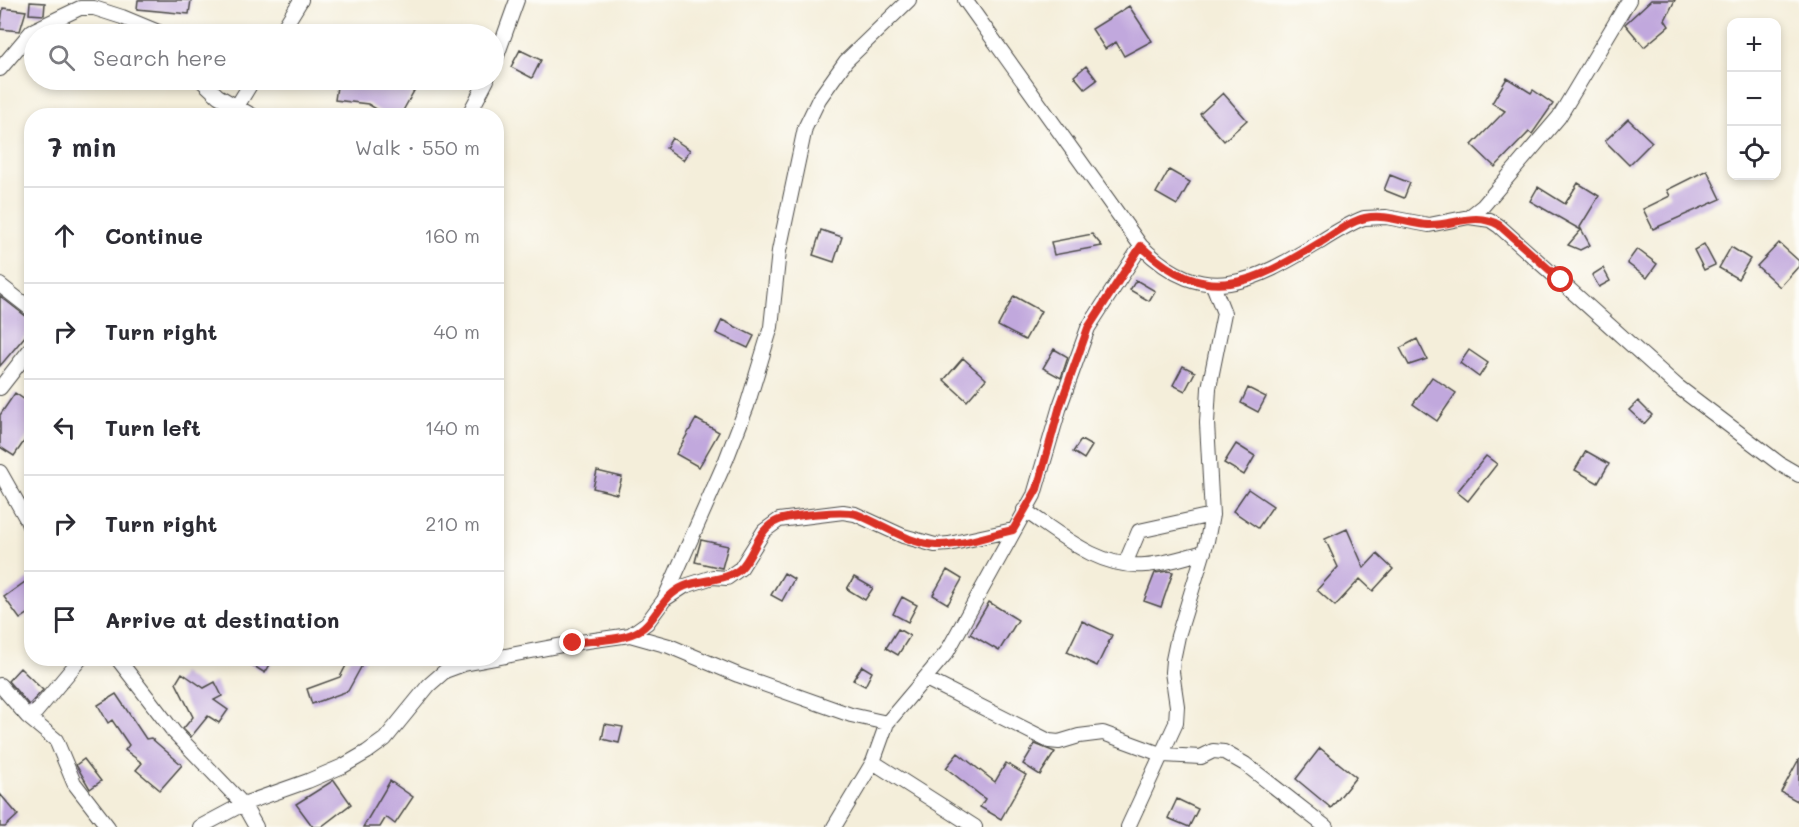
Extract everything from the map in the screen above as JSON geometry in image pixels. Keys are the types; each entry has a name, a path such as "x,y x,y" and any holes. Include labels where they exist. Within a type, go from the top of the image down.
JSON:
{"street":[{"path":"286,24 301,0"},
{"path":"504,36 517,0"},
{"path":"630,635 647,623 663,600 726,460 747,406 771,327 779,251 805,128 819,99 846,61 909,0"},
{"path":"965,0 1141,246 1180,276 1213,285 1232,285 1257,276 1364,218 1386,217 1429,225 1469,218 1490,220 1512,235 1677,386 1780,464 1799,475"},
{"path":"1469,218 1483,206 1559,117 1617,24 1629,0"},
{"path":"45,24 82,4 139,24"},
{"path":"0,69 24,40"},
{"path":"212,90 231,108"},
{"path":"236,108 247,90"},
{"path":"472,108 482,90"},
{"path":"834,827 873,762 888,723 946,652 1037,489 1060,406 1088,328 1141,246"},
{"path":"0,285 24,304"},
{"path":"1128,827 1163,755 1178,715 1172,672 1178,636 1204,552 1212,515 1207,423 1209,388 1224,313 1213,285"},
{"path":"0,388 24,357"},
{"path":"0,472 24,514"},
{"path":"1024,510 1086,551 1125,564 1145,565 1204,552"},
{"path":"663,600 685,586 713,577 728,578 741,568 764,531 779,520 843,512 855,514 903,536 935,545 957,543 1013,530"},
{"path":"1125,564 1139,531 1212,515"},
{"path":"504,656 630,635 669,646 738,675 850,715 888,723"},
{"path":"27,716 36,712 74,666"},
{"path":"123,666 174,732 243,804 256,827"},
{"path":"200,827 243,804 344,766 367,752 385,739 429,685 446,671 459,666"},
{"path":"926,679 1049,741 1059,742 1079,736 1103,733 1163,755 1201,757 1213,752 1224,752 1245,764 1326,827"},
{"path":"0,685 27,716 56,740 74,783 108,827"},
{"path":"873,762 975,827"}],"building":[{"path":"138,0 191,0 189,14 137,9"},
{"path":"1651,0 1675,0 1665,20 1669,26 1644,47 1625,24"},
{"path":"30,2 45,3 44,15 29,14"},
{"path":"1129,6 1152,41 1124,56 1116,42 1105,49 1092,29"},
{"path":"3,8 26,11 20,31 0,29"},
{"path":"520,50 541,60 532,78 511,67"},
{"path":"1086,66 1097,80 1085,89 1074,76"},
{"path":"1507,78 1531,93 1533,90 1553,104 1532,134 1529,132 1495,167 1472,145 1505,111 1492,103"},
{"path":"336,90 414,90 404,108 375,108 368,104 335,100"},
{"path":"1223,93 1247,120 1224,141 1200,114"},
{"path":"1628,119 1652,142 1629,165 1605,141"},
{"path":"672,138 690,150 683,160 666,148"},
{"path":"1169,170 1190,182 1177,205 1156,193"},
{"path":"1707,170 1721,199 1653,229 1643,209 1670,196 1667,190"},
{"path":"1390,175 1410,183 1404,198 1384,190"},
{"path":"1578,183 1599,196 1580,227 1590,245 1580,250 1568,245 1581,230 1530,201 1538,187 1565,204"},
{"path":"821,230 842,237 834,262 813,255"},
{"path":"1092,234 1102,246 1054,255 1051,242"},
{"path":"1779,243 1799,261 1799,266 1780,287 1757,266"},
{"path":"1704,244 1715,265 1704,270 1694,250"},
{"path":"1731,247 1750,259 1738,279 1719,268"},
{"path":"1637,249 1657,264 1647,278 1627,263"},
{"path":"1603,268 1610,281 1599,287 1592,275"},
{"path":"1136,280 1155,291 1149,301 1130,290"},
{"path":"0,296 24,315 24,338 0,366"},
{"path":"1014,296 1041,311 1025,340 998,326"},
{"path":"722,320 754,336 748,348 716,333"},
{"path":"1417,339 1427,359 1409,365 1400,348"},
{"path":"1054,349 1068,357 1061,378 1043,368"},
{"path":"1469,350 1488,363 1479,377 1460,363"},
{"path":"963,358 986,379 967,401 944,380"},
{"path":"1183,366 1195,372 1185,391 1173,385"},
{"path":"1432,377 1456,393 1437,421 1413,404"},
{"path":"1248,388 1266,397 1258,412 1241,403"},
{"path":"15,393 24,399 24,442 14,456 0,447 0,415"},
{"path":"1638,401 1652,415 1644,424 1629,410"},
{"path":"696,419 719,432 699,467 676,454"},
{"path":"1081,440 1092,446 1084,459 1073,452"},
{"path":"1236,444 1255,456 1244,475 1224,463"},
{"path":"1586,451 1609,464 1598,483 1575,470"},
{"path":"1486,456 1497,464 1468,501 1457,492"},
{"path":"597,471 622,477 617,494 593,488"},
{"path":"1248,489 1273,506 1258,528 1233,511"},
{"path":"1347,529 1364,568 1377,554 1393,569 1373,591 1360,579 1335,606 1317,590 1338,567 1325,539"},
{"path":"701,540 728,546 722,568 695,562"},
{"path":"947,570 962,579 948,604 933,595"},
{"path":"1173,572 1161,607 1144,601 1155,573"},
{"path":"784,573 794,579 782,601 771,595"},
{"path":"854,577 873,588 865,600 847,589"},
{"path":"24,583 24,616 20,619 4,597"},
{"path":"902,597 917,605 908,622 893,614"},
{"path":"989,602 1018,620 999,651 970,634"},
{"path":"1082,621 1112,635 1097,666 1067,652"},
{"path":"898,629 910,636 898,655 886,648"},
{"path":"254,666 269,666 265,673"},
{"path":"346,666 362,666 348,691 312,704 307,689 340,677"},
{"path":"862,666 872,672 865,686 853,680"},
{"path":"20,668 43,690 29,705 8,681"},
{"path":"182,673 204,688 215,682 222,696 214,700 228,710 219,723 208,716 191,737 183,729 193,717 176,683"},
{"path":"116,694 146,739 151,738 182,765 160,790 136,770 142,763 125,750 129,745 112,720 108,723 98,705"},
{"path":"605,724 623,727 619,743 602,739"},
{"path":"1035,744 1055,752 1040,775 1023,764"},
{"path":"1320,748 1356,777 1331,808 1296,779"},
{"path":"958,753 995,782 1006,763 1026,775 1001,819 980,807 985,799 946,768"},
{"path":"84,759 101,781 90,789 76,765"},
{"path":"1799,759 1799,802 1781,792"},
{"path":"334,780 351,804 321,827 313,827 296,804"},
{"path":"390,781 413,797 395,824 386,817 380,827 363,827"},
{"path":"0,794 18,815 5,827 0,827"},
{"path":"1177,799 1198,809 1189,827 1168,818"}],"route":[{"path":"573,643 630,635 640,630 663,600 675,591 713,577 728,578 741,568 764,531 779,520 843,512 855,514 903,536 935,545 1013,530 1037,489 1060,406 1088,328 1141,246 1180,276 1213,285 1232,285 1257,276 1364,218 1386,217 1429,225 1469,218 1482,219 1490,220 1512,235 1561,280"}]}
